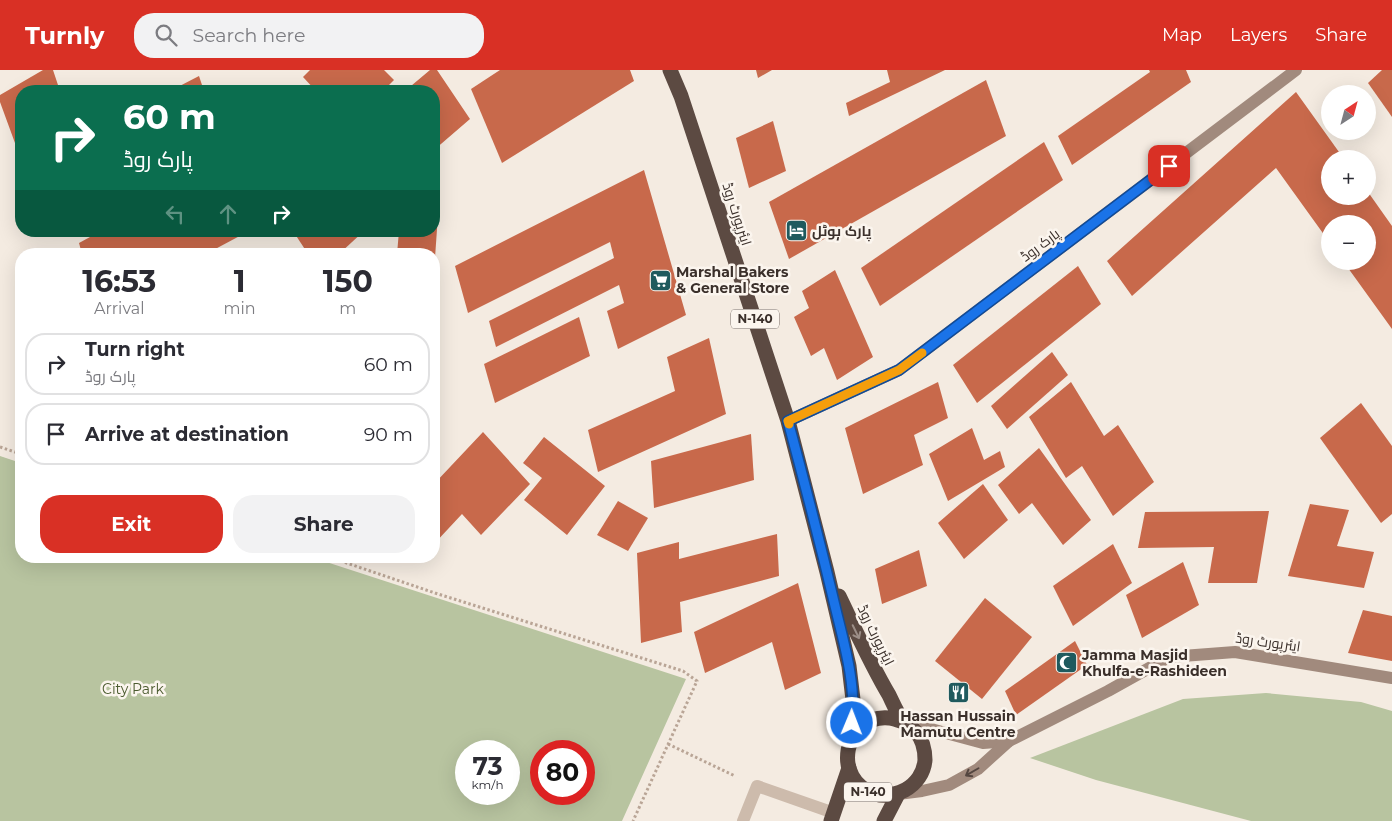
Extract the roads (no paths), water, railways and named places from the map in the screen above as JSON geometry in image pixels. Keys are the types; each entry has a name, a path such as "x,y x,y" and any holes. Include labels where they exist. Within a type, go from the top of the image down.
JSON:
{"highway":[{"name":"ایئرپورٹ روڈ","path":"670,70 684,106 788,421 849,666 854,708 851,739"},
{"name":"ایئرپورٹ روڈ","path":"827,572 877,675 904,722"},
{"path":"851,739 861,727 874,719 889,718 904,722"},
{"name":"N-140","path":"851,739 847,753 849,768 856,782 868,792 882,796 898,794 911,786 921,775 925,760 923,745 916,731 904,722"},
{"name":"N-140","path":"832,817 849,768"},
{"name":"N-140","path":"884,821 898,794"}],"street":[{"name":"پارک روڈ","path":"788,421 899,370 1296,70"},
{"name":"ایئرپورٹ روڈ","path":"898,794 949,785 978,769 1009,741 1108,691 1169,657 1235,652 1392,678"},
{"name":"ایئرپورٹ روڈ","path":"904,722 983,743 1009,741"}],"lane":[{"path":"743,821 757,786 832,817"}],"place":[{"name":"پارک ہوٹل","path":"796,231"},
{"name":"Marshal Bakers & General Store","path":"660,280"},
{"name":"Jamma Masjid Khulfa-e-Rashideen","path":"1066,663"},
{"name":"Hassan Hussain Mamutu Centre","path":"958,693"}],"park label":[{"name":"City Park","path":"133,689"}]}
